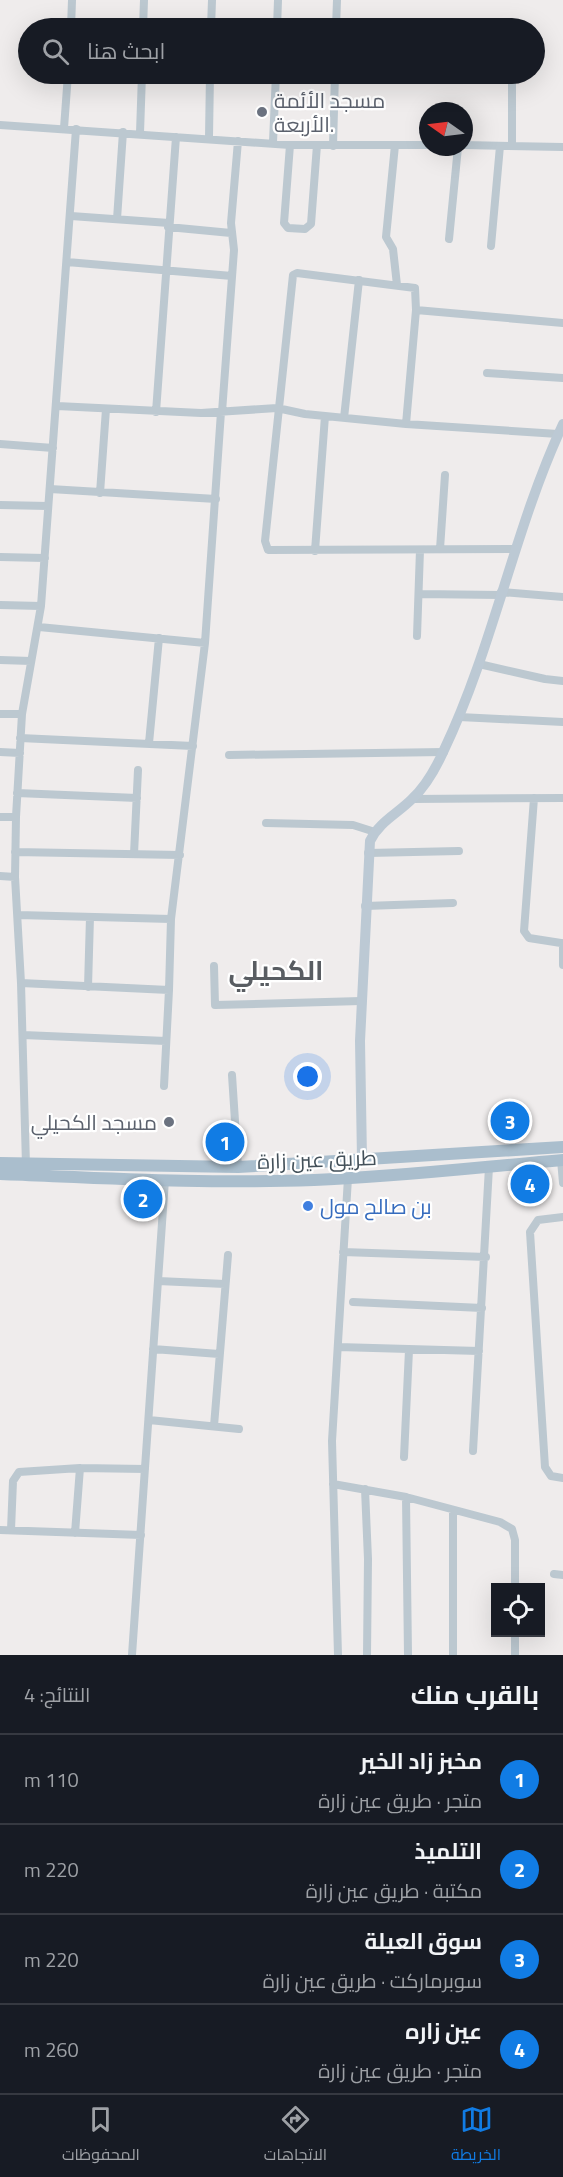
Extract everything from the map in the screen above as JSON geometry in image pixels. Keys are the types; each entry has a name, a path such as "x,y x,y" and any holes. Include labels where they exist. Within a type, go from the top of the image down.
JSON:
{"main road":[{"name":"طريق عين زارة","path":"0,1163 238,1167 563,1147"},
{"path":"407,1156 407,1176"},
{"name":"طريق عين زارة","path":"0,1174 165,1180 312,1180 407,1176 562,1160"},
{"path":"309,1163 312,1180"}],"street":[{"path":"71,18 72,0"},
{"path":"143,18 144,0"},
{"path":"211,18 212,0"},
{"path":"278,0 278,18"},
{"path":"336,18 337,0"},
{"path":"64,128 67,84"},
{"path":"140,134 142,84"},
{"path":"208,137 210,84"},
{"path":"273,142 276,84"},
{"path":"333,146 335,84"},
{"path":"512,146 513,84"},
{"path":"0,125 208,137 290,145 333,146 365,143 419,145"},
{"path":"26,1165 23,1035 15,877 17,793 22,714 41,606 76,129"},
{"path":"117,219 123,132"},
{"path":"156,412 176,136"},
{"path":"164,1086 171,919 205,643 234,250 231,233 238,141"},
{"path":"290,145 284,223 288,228 305,229 311,224 317,145"},
{"path":"395,145 386,237 393,249 397,285"},
{"path":"473,146 563,147"},
{"path":"491,246 500,146"},
{"path":"449,239 457,156"},
{"path":"70,216 117,219 231,233"},
{"path":"67,262 232,276"},
{"path":"406,424 417,310 415,288 297,273 293,276 277,408 265,546 273,552 515,549"},
{"path":"344,418 359,280"},
{"path":"417,310 563,322"},
{"path":"487,373 563,378"},
{"path":"57,406 156,412 222,412 277,408 324,416 406,424 561,429 515,549 479,664 444,752 412,799 375,832 368,853 361,1001 362,1158"},
{"path":"100,493 106,410"},
{"path":"315,551 324,416"},
{"path":"0,444 52,448"},
{"path":"440,549 446,475"},
{"path":"50,489 216,499"},
{"path":"0,505 48,506"},
{"path":"417,636 420,550"},
{"path":"0,557 45,558"},
{"path":"419,594 501,593 563,597"},
{"path":"0,605 41,606"},
{"path":"39,627 205,643"},
{"path":"149,743 159,638"},
{"path":"0,660 32,661"},
{"path":"479,664 563,681"},
{"path":"0,714 22,714"},
{"path":"459,717 512,722 563,722"},
{"path":"20,738 193,746"},
{"path":"0,752 20,753"},
{"path":"229,755 444,752"},
{"path":"134,854 138,771"},
{"path":"17,793 137,798"},
{"path":"534,798 524,931 529,938 562,943 563,965"},
{"path":"412,799 563,798"},
{"path":"0,817 16,818"},
{"path":"266,823 353,825 375,832"},
{"path":"368,853 459,851"},
{"path":"15,852 180,855"},
{"path":"0,876 15,877"},
{"path":"365,906 453,903"},
{"path":"18,915 171,919"},
{"path":"88,987 90,917"},
{"path":"214,966 215,1005 361,1001"},
{"path":"21,983 169,990"},
{"path":"23,1035 166,1041"},
{"path":"232,1075 238,1167"},
{"path":"562,1160 563,1183"},
{"path":"473,1451 486,1257 489,1167"},
{"path":"338,1655 332,1441 348,1178"},
{"path":"132,1655 165,1180"},
{"path":"563,1217 538,1220 530,1232 545,1467 551,1476 563,1478"},
{"path":"344,1252 486,1257"},
{"path":"214,1426 228,1255"},
{"path":"158,1281 225,1284"},
{"path":"353,1302 482,1308"},
{"path":"338,1347 479,1351"},
{"path":"153,1349 219,1354"},
{"path":"404,1457 409,1350"},
{"path":"149,1420 239,1429"},
{"path":"11,1530 15,1475 27,1471 80,1468 145,1469"},
{"path":"75,1533 80,1468"},
{"path":"333,1484 406,1497 500,1522 512,1529 515,1540 515,1583"},
{"path":"364,1489 368,1559 367,1655"},
{"path":"406,1497 408,1655"},
{"path":"453,1510 453,1655"},
{"path":"0,1530 141,1535"},
{"path":"554,1574 563,1575"},
{"path":"515,1637 515,1655"}],"place":[{"name":"مسجد الأئمة الأربعة.","path":"262,112"},
{"name":"سوق العيلة","path":"510,1121"},
{"name":"مسجد الكحيلي","path":"169,1122"},
{"name":"مخبز زاد الخير","path":"225,1142"},
{"name":"عين زاره","path":"530,1184"},
{"name":"التلميذ","path":"143,1199"},
{"name":"بن صالح مول","path":"308,1206"}],"district":[{"name":"الكحيلي","path":"276,969"}]}
